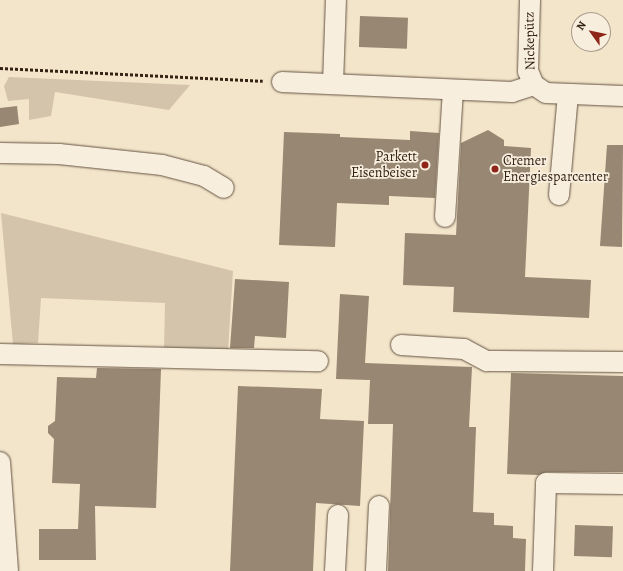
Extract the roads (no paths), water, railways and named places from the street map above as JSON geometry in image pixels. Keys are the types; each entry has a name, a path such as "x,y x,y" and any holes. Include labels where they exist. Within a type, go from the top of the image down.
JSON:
{"street":[{"path":"334,84 336,0"},
{"name":"Nickepütz","path":"530,0 528,71 534,85 546,93 623,96"},
{"path":"282,82 512,92 534,85"},
{"path":"445,217 453,90"},
{"path":"559,195 568,94"},
{"path":"0,153 59,154 162,165 204,176 224,188"},
{"path":"401,345 464,349 487,361 623,362"},
{"path":"0,354 318,361"},
{"path":"0,462 8,571"},
{"path":"543,571 546,483 623,484"},
{"path":"376,571 378,506"},
{"path":"335,571 338,515"}],"place":[{"name":"Parkett Eisenbeiser","path":"425,165"},
{"name":"Cremer Energiesparcenter","path":"495,169"}]}
